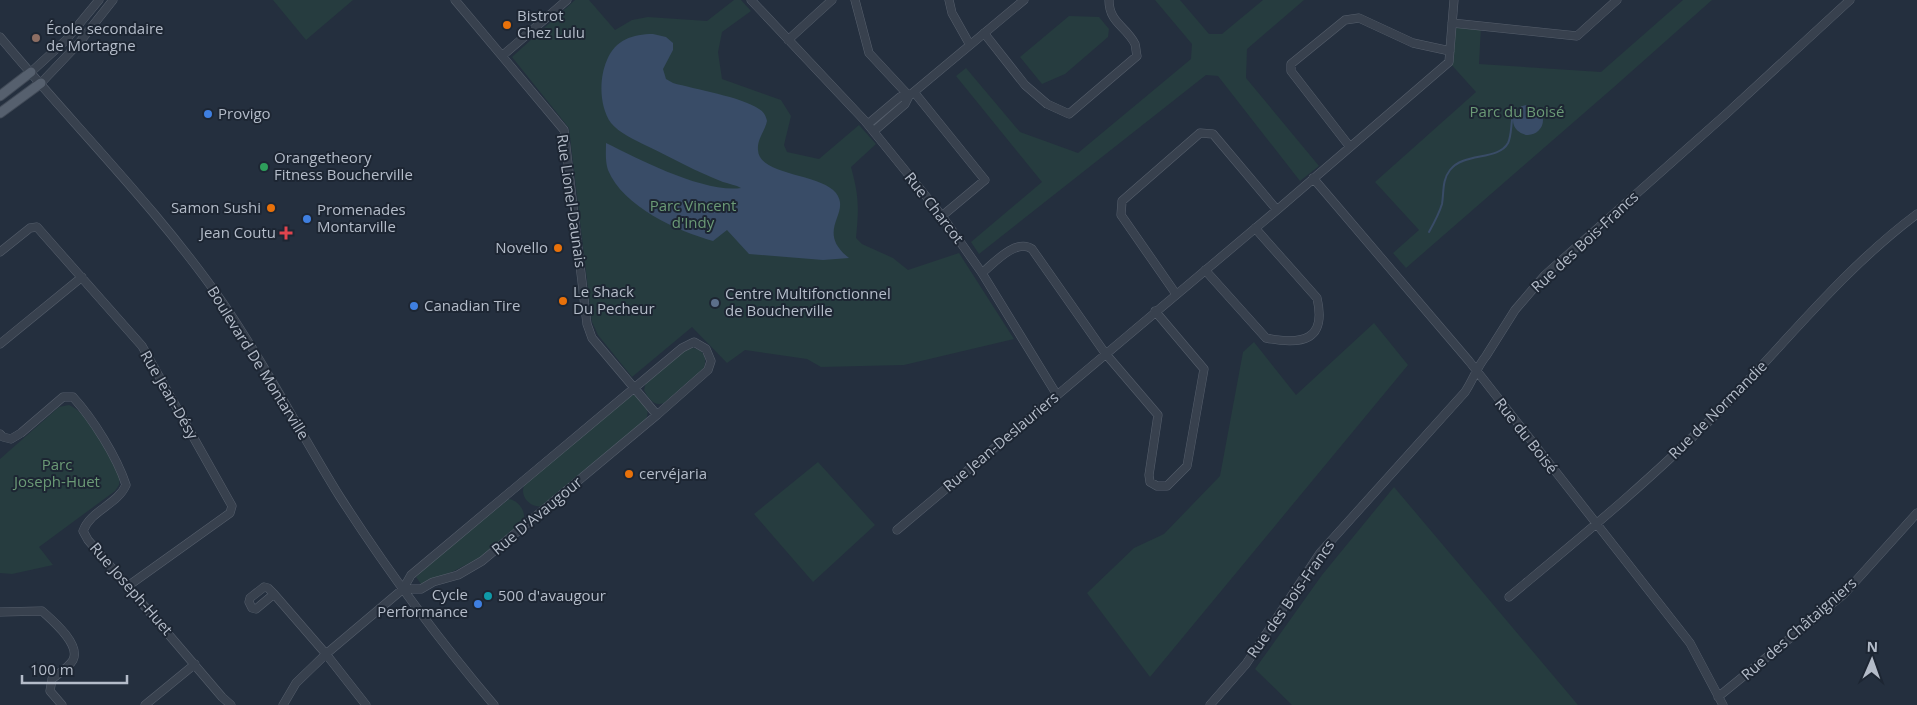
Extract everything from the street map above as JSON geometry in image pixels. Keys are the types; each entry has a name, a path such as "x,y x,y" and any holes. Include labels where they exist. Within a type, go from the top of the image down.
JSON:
{"main road":[{"path":"0,96 31,72"},
{"path":"0,113 41,83"}],"street":[{"path":"31,72 66,40 99,0"},
{"path":"41,83 79,43 113,0"},
{"name":"Rue Lionel-Daunais","path":"455,0 564,130 587,324 592,338 657,415"},
{"path":"502,56 567,0"},
{"name":"Rue Charcot","path":"751,0 868,124 942,216 982,272 1057,395"},
{"path":"788,40 832,0"},
{"path":"855,0 870,52 911,94 985,180 942,216"},
{"path":"949,0 952,13 970,45"},
{"path":"874,131 905,104 911,94 1024,0"},
{"path":"984,33 1025,85 1048,104 1069,114 1137,56 1136,45 1115,21 1109,11 1109,0"},
{"name":"Rue Jean-Deslauriers","path":"897,530 1277,210 1449,62 1454,0"},
{"path":"1452,23 1577,36 1617,0"},
{"name":"Rue des Bois-Francs","path":"1210,705 1246,664 1320,554 1454,406 1470,384 1515,310 1545,275 1725,116 1850,0"},
{"path":"1350,147 1290,70 1291,64 1344,20 1359,18 1413,43 1450,51"},
{"name":"Boulevard De Montarville","path":"0,37 181,248 223,303 340,496 403,590 452,656 494,705"},
{"path":"868,124 900,97 911,94"},
{"path":"1176,294 1121,215 1122,201 1200,133 1213,134 1277,210"},
{"name":"Rue du Boisé","path":"1313,178 1476,372 1690,643 1723,705"},
{"name":"Rue de Normandie","path":"1509,597 1596,525 1681,450 1743,387 1844,277 1917,214"},
{"name":"Rue Jean-Désy","path":"0,252 30,228 38,227 142,346 232,506 230,512 128,586"},
{"path":"1205,270 1266,338 1294,342 1308,338 1317,330 1320,313 1317,298 1255,228"},
{"path":"982,272 1017,246 1027,246 1032,249 1105,353 1158,415 1149,475 1150,482 1156,486 1167,486 1188,466 1204,369 1155,311"},
{"path":"0,344 82,277"},
{"name":"Rue D'Avaugour","path":"283,705 296,683 326,654 403,590 411,575 690,343 697,343 706,349 711,358 709,368 657,415 482,562 458,575 433,582 421,589 403,590"},
{"name":"Rue Joseph-Huet","path":"0,434 11,439 63,398 73,397 86,412 122,473 126,485 123,493 86,523 83,531 222,697 231,705"},
{"name":"Rue des Châtaigniers","path":"1718,697 1844,594 1917,514"},
{"path":"274,594 326,654 366,705"},
{"path":"0,612 42,611 65,631 74,653 72,661 52,679 50,690 62,705"},
{"path":"146,705 195,664"}],"green space":[{"path":"273,0 353,0 306,40"},
{"name":"Parc Vincent d'Indy","path":"575,0 589,0 615,30 632,20 648,17 707,21 734,0 741,0 751,11 722,32 718,52 722,79 781,100 791,116 784,145 787,152 819,159 859,125 876,144 851,167 858,202 856,238 862,244 893,258 908,270 959,253 1014,339 904,365 821,367 807,359 745,350 727,363 692,327 632,377 598,335 592,322 569,128 512,57"},
{"path":"1155,0 1180,0 1209,34 1222,34 1263,0 1304,0 1247,49 1246,78 1319,166 1300,181 1218,76 1206,75 979,254 971,242 1042,182 956,76 966,68 1020,132 1078,153 1191,59 1192,44"},
{"name":"Parc du Boisé","path":"1683,0 1712,0 1406,268 1393,253 1419,230 1375,182 1476,92 1449,62 1452,23 1481,26 1479,64 1601,72"},
{"path":"1069,16 1099,17 1109,29 1108,37 1065,74 1042,84 1020,57"},
{"path":"1374,323 1408,365 1150,677 1087,593 1134,548 1164,534 1220,476 1243,352 1254,342 1296,395"},
{"path":"685,349 697,349 703,353 705,360 704,368 664,403 654,403 649,399 644,390 646,382"},
{"path":"634,395 647,408 646,419 543,506 530,504 523,493 525,484 629,396"},
{"name":"Parc Joseph-Huet","path":"69,405 84,417 98,436 120,477 119,485 115,491 39,547 53,565 12,574 0,573 0,459 59,407"},
{"path":"818,462 875,525 813,582 754,514"},
{"path":"1394,487 1578,705 1292,705 1255,669 1322,575"},
{"path":"509,499 516,502 522,508 524,515 523,523 483,556 454,571 421,584 416,577"}],"water":[{"path":"653,34 666,37 673,43 673,50 663,69 666,79 673,83 741,101 762,111 767,121 758,146 761,158 779,170 828,186 836,193 840,201 840,208 835,223 834,239 839,248 849,258 823,260 749,254 727,230 713,241 668,224 639,206 615,183 608,170 606,143 672,174 709,185 741,188 704,174 632,139 614,127 607,116 602,100 602,83 604,67 610,53 620,43 632,37"},
{"path":"1528,105 1539,109 1543,120 1539,131 1528,135 1517,131 1513,120 1517,109"}],"waterway":[{"path":"1429,232 1441,208 1444,182 1447,174 1456,164 1503,149 1509,141 1512,120"}],"place":[{"name":"Bistrot Chez Lulu","path":"507,25"},
{"name":"École secondaire de Mortagne","path":"36,38"},
{"name":"Provigo","path":"208,114"},
{"name":"Orangetheory Fitness Boucherville","path":"264,167"},
{"name":"Samon Sushi","path":"271,208"},
{"name":"Promenades Montarville","path":"307,219"},
{"name":"Jean Coutu","path":"286,233"},
{"name":"Novello","path":"558,248"},
{"name":"Le Shack Du Pecheur","path":"563,301"},
{"name":"Centre Multifonctionnel de Boucherville","path":"715,303"},
{"name":"Canadian Tire","path":"414,306"},
{"name":"cervéjaria","path":"629,474"},
{"name":"500 d'avaugour","path":"488,596"},
{"name":"Cycle Performance","path":"478,604"}]}
